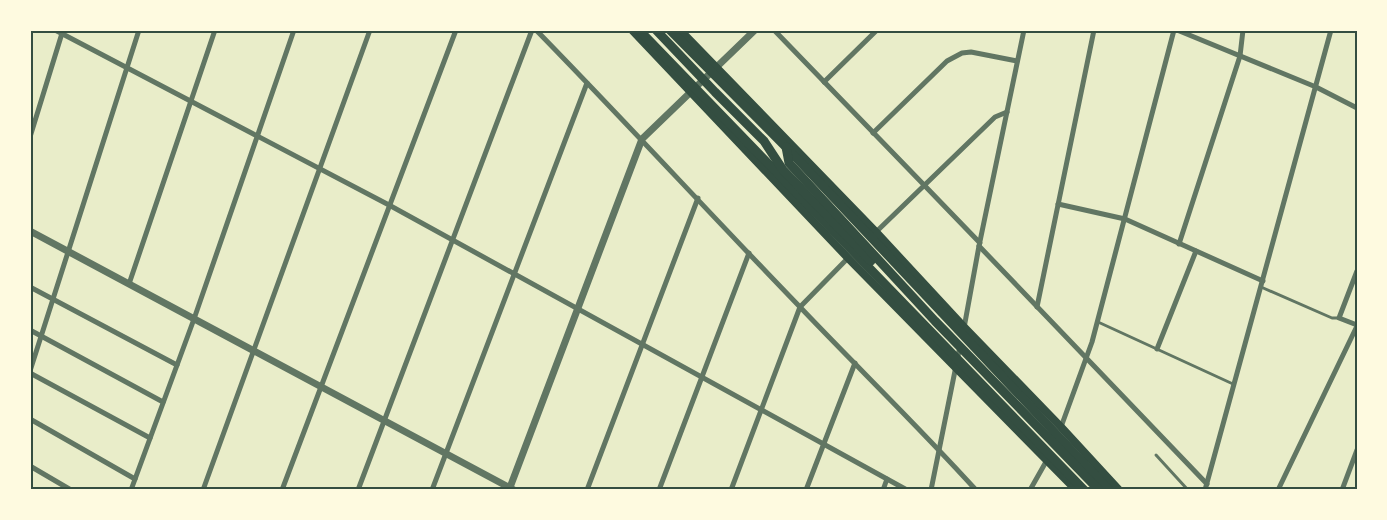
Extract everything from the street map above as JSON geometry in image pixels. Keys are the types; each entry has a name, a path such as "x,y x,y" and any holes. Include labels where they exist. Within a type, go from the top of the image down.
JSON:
{"highway":[{"path":"639,30 1084,490"},
{"path":"656,30 764,141 783,170 898,288 923,320 933,344"},
{"path":"670,30 786,147 1109,490"},
{"path":"786,147 789,163 935,321 1099,490"}],"main road":[{"path":"632,30 848,258 1076,490"},
{"path":"680,30 876,232 1119,490"}],"street":[{"path":"55,30 389,205 907,490"},
{"path":"139,30 30,372 150,438"},
{"path":"129,284 214,30"},
{"path":"131,490 194,319 294,30"},
{"path":"203,490 370,30"},
{"path":"282,490 456,30"},
{"path":"358,490 534,30 642,139 976,490"},
{"path":"30,231 511,489 642,139 755,30"},
{"path":"774,30 925,186 1206,487"},
{"path":"824,82 877,30"},
{"path":"932,490 979,245 1024,30"},
{"path":"1037,307 1094,30"},
{"path":"1060,427 1098,322 1175,30 1316,87 1357,108"},
{"path":"1198,39 1200,30"},
{"path":"1179,244 1240,56 1243,30"},
{"path":"1206,487 1332,30"},
{"path":"30,137 62,32"},
{"path":"873,133 947,61 962,53 971,52 1017,61"},
{"path":"432,490 587,83"},
{"path":"876,232 995,117 1006,112"},
{"path":"587,490 698,198"},
{"path":"1058,204 1125,219 1262,284"},
{"path":"1157,349 1196,251"},
{"path":"659,490 749,253"},
{"path":"731,490 800,307 848,258"},
{"path":"1278,490 1357,326 1339,318 1357,271"},
{"path":"30,287 177,365"},
{"path":"30,330 163,402"},
{"path":"806,490 855,363"},
{"path":"30,419 135,478"},
{"path":"1342,490 1357,450"},
{"path":"1030,490 1047,460"},
{"path":"30,466 71,490"},
{"path":"883,490 887,479"},
{"path":"57,490 59,483"}],"lane":[{"path":"1262,284 1332,318 1339,318"},
{"path":"1098,322 1234,385"},
{"path":"1156,455 1188,490"}]}
